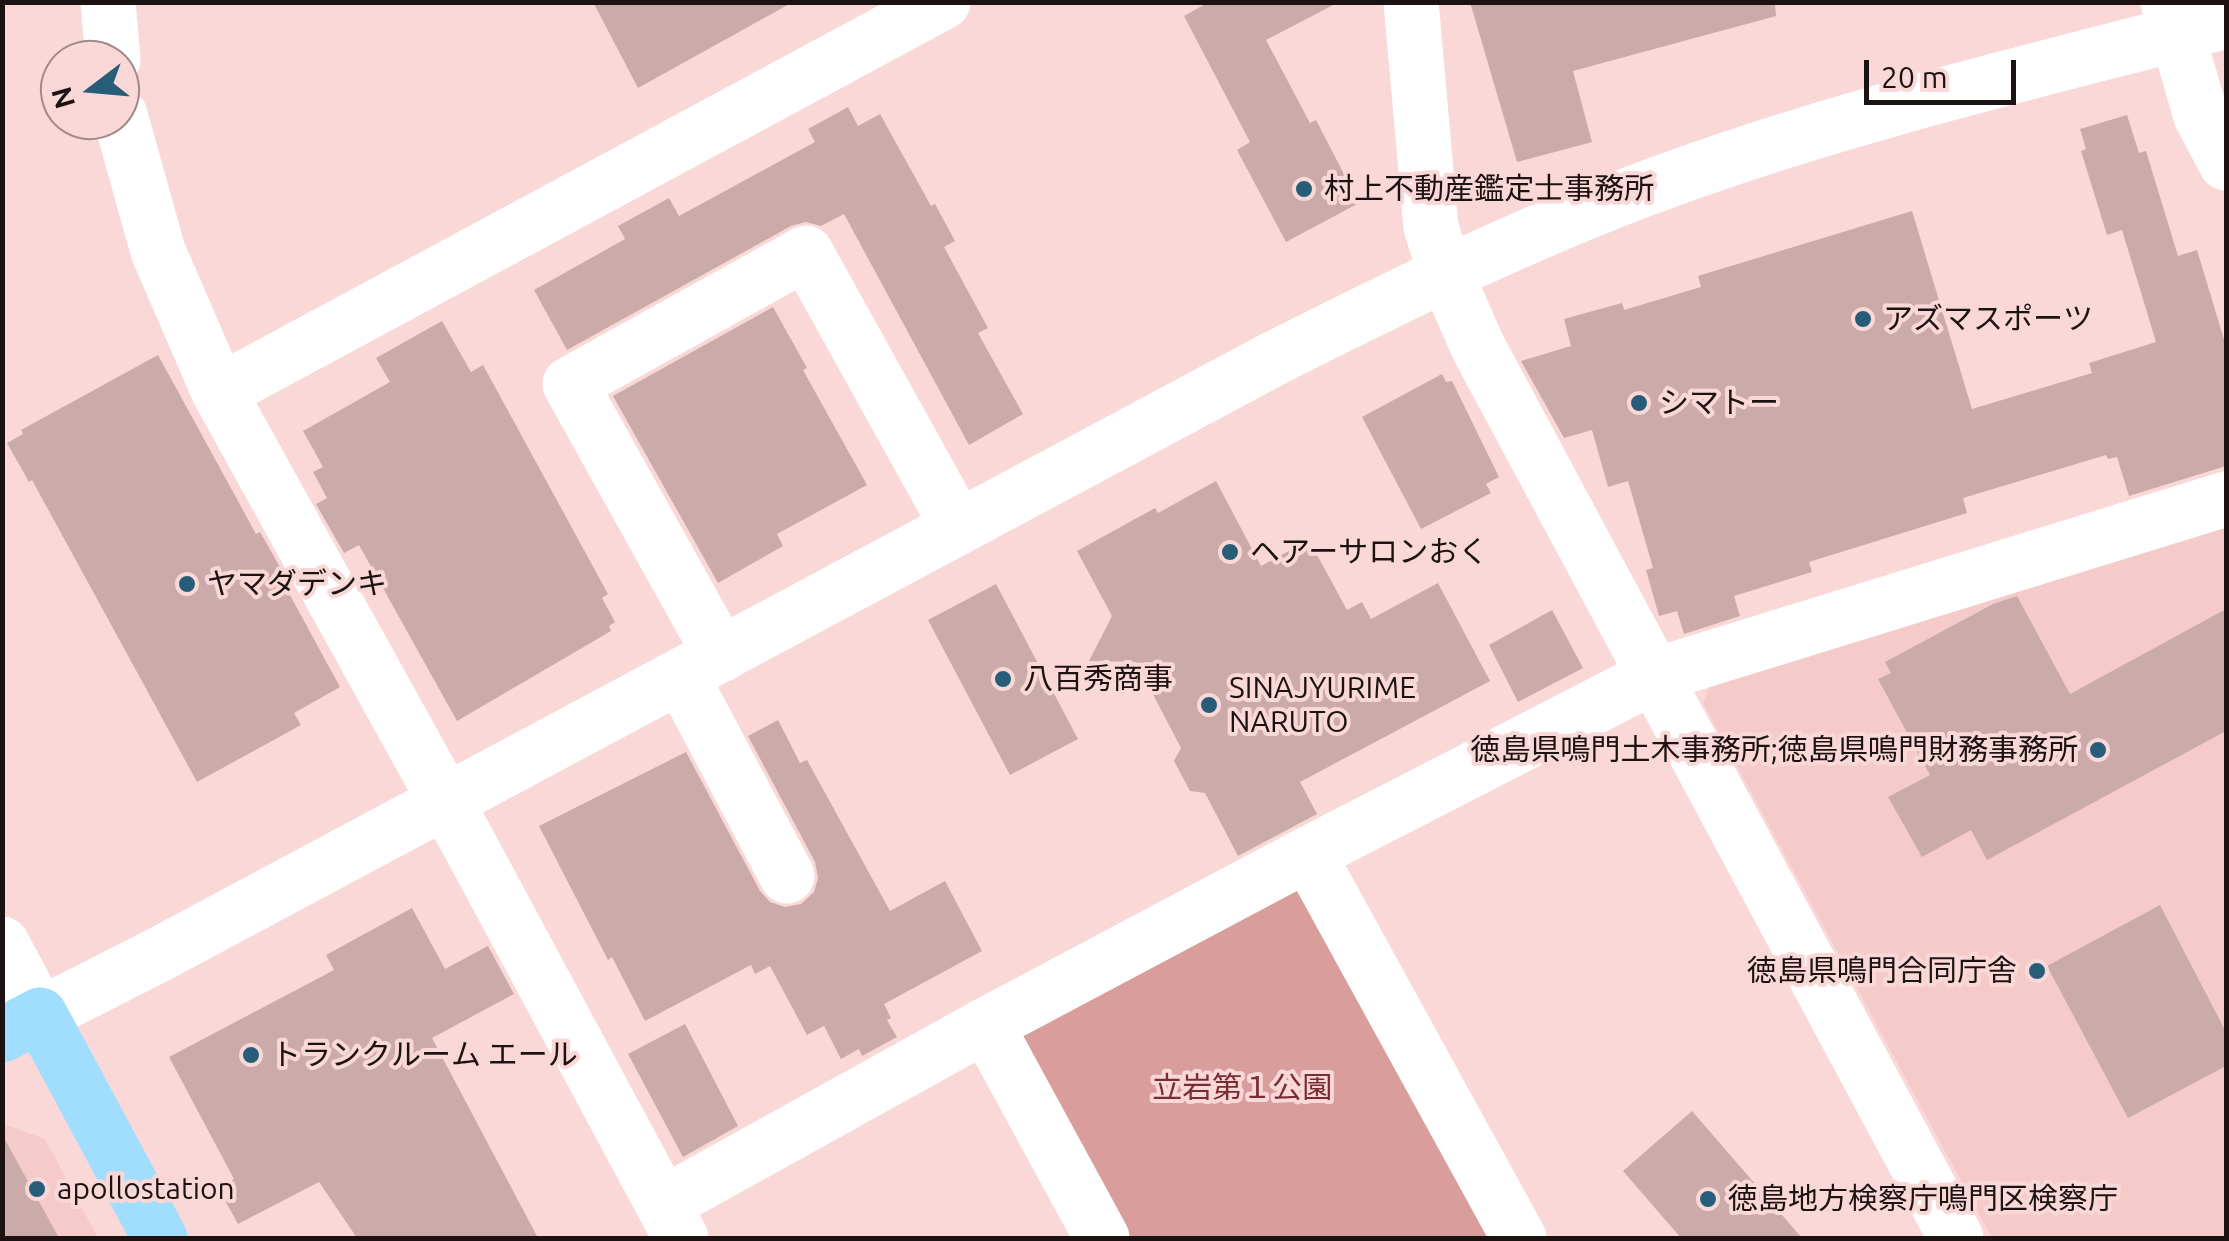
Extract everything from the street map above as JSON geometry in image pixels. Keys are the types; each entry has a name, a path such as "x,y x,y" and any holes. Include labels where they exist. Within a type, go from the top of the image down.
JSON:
{"main road":[{"path":"21,1025 160,1238"}],"street":[{"path":"108,2 111,40"},
{"path":"219,392 943,2"},
{"path":"1411,2 1430,226 1445,272 1478,347 1956,1238"},
{"path":"2,944 21,1025 1273,359 1445,272 1680,176 2190,19 2201,116 2226,163"},
{"path":"127,140 158,251 219,392 672,1221 986,1026 1656,675 2226,500"},
{"path":"787,876 701,665 570,384 806,253 958,528"},
{"path":"1308,854 1519,1238"},
{"path":"986,1026 1102,1238"}],"shaded area":[{"name":"徳島県鳴門合同庁舎","path":"2226,524 2226,1238 1992,1238 1703,703 1713,678"},
{"name":"apollostation","path":"3,1124 45,1139 98,1238 3,1238"}],"green space":[{"name":"立岩第１公園","path":"1304,887 1494,1238 1127,1238 1018,1036"}],"building":[{"path":"593,2 793,2 638,88"},
{"path":"1209,2 1339,2 1266,40 1310,123 1316,120 1359,203 1286,242 1237,150 1250,142 1184,16"},
{"path":"1470,2 1775,2 1776,16 1573,71 1592,142 1517,162"},
{"path":"848,107 858,126 880,114 931,206 935,204 955,241 944,247 988,328 978,333 1023,414 969,445 844,214 821,226 806,222 791,226 567,350 534,290 625,239 618,226 669,198 679,216 815,142 808,129"},
{"path":"2127,115 2139,153 2146,151 2178,256 2197,250 2226,346 2226,466 2129,496 2117,457 2108,459 2106,455 1963,498 1967,513 1809,562 1812,572 1734,596 1740,616 1684,634 1677,611 1659,616 1646,570 1653,568 1628,481 1608,487 1592,430 1564,438 1521,361 1571,346 1564,319 1622,303 1624,310 1701,287 1698,276 1912,211 1972,409 2092,373 2089,363 2156,342 2122,230 2107,235 2081,151 2086,149 2080,129"},
{"path":"773,307 867,485 777,534 783,546 718,583 613,396"},
{"path":"442,321 471,372 483,365 608,594 602,598 615,622 609,626 611,631 457,721 359,545 344,553 316,504 327,498 313,472 323,467 303,431 390,382 376,358"},
{"name":"ヤマダデンキ","path":"158,355 256,534 260,532 289,583 285,586 340,687 294,713 301,725 197,782 32,480 29,482 7,443 23,434 21,430"},
{"path":"1442,374 1446,382 1452,381 1499,477 1486,484 1491,493 1421,529 1362,417"},
{"path":"1216,481 1261,566 1309,540 1347,610 1362,602 1371,619 1438,583 1490,681 1300,782 1317,814 1238,856 1205,793 1190,791 1174,761 1181,748 1136,662 1089,661 1112,616 1077,551 1155,508 1158,513"},
{"path":"996,584 1078,739 1010,775 928,620"},
{"path":"2017,596 2070,694 2226,609 2226,731 1987,860 1971,830 1922,857 1888,797 1930,775 1878,679 1891,673 1885,662 1993,604"},
{"path":"1552,610 1583,668 1518,702 1489,645"},
{"path":"778,720 800,763 807,760 890,911 945,881 982,951 884,1004 891,1018 887,1020 897,1037 862,1056 859,1049 841,1059 824,1026 807,1035 770,966 755,974 751,965 645,1021 612,957 608,960 539,826 686,752 760,891 770,902 785,907 801,904 814,892 818,878 815,862 748,736"},
{"path":"2160,905 2226,1032 2226,1066 2128,1118 2047,966"},
{"path":"412,908 445,969 488,946 514,994 432,1038 538,1238 357,1238 319,1182 238,1224 218,1188 234,1179 169,1057 334,970 326,955"},
{"path":"685,1024 738,1126 683,1157 628,1054"},
{"name":"徳島地方検察庁鳴門区検察庁","path":"1692,1111 1802,1238 1681,1238 1623,1171"},
{"path":"2,1134 59,1238 2,1238"}],"place":[{"name":"村上不動産鑑定士事務所","path":"1304,189"},
{"name":"アズマスポーツ","path":"1863,319"},
{"name":"シマトー","path":"1639,403"},
{"name":"ヘアーサロンおく","path":"1230,552"},
{"name":"ヤマダデンキ","path":"187,584"},
{"name":"八百秀商事","path":"1003,679"},
{"name":"SINAJYURIME NARUTO","path":"1209,705"},
{"name":"徳島県鳴門土木事務所;徳島県鳴門財務事務所","path":"2098,750"},
{"name":"徳島県鳴門合同庁舎","path":"2037,971"},
{"name":"トランクルーム エール","path":"251,1055"},
{"name":"apollostation","path":"37,1189"},
{"name":"徳島地方検察庁鳴門区検察庁","path":"1708,1199"}]}
